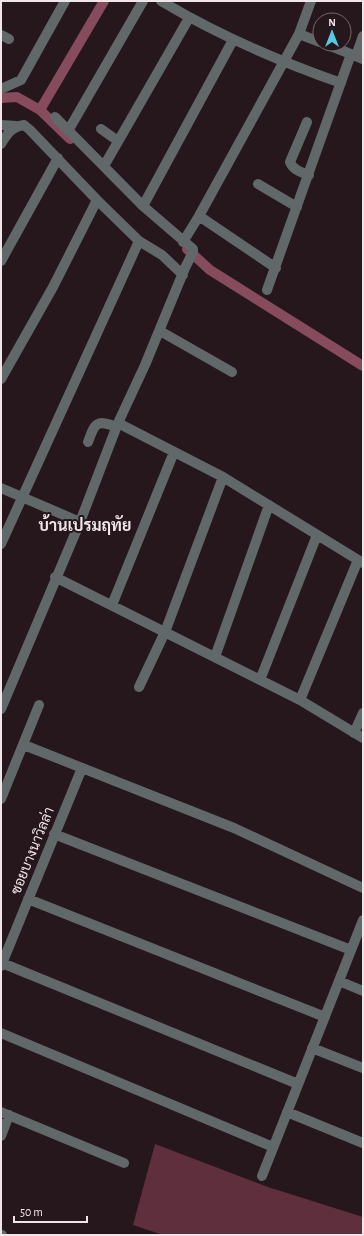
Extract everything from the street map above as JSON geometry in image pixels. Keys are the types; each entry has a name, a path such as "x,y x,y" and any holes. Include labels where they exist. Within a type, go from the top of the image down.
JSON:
{"street":[{"path":"1,89 21,80 65,1"},
{"path":"68,131 143,1"},
{"path":"161,1 189,18 233,40 283,62 341,83"},
{"path":"183,242 199,216 299,34 308,2"},
{"path":"104,166 189,18"},
{"path":"299,34 312,39"},
{"path":"267,290 341,83 356,56 363,36"},
{"path":"143,206 233,40"},
{"path":"346,52 356,56"},
{"path":"1,709 55,577 80,522 117,425 194,252 193,249 183,242 143,206 55,117"},
{"path":"307,122 290,162 298,171 309,175"},
{"path":"1,124 16,126 24,125 140,240 184,272"},
{"path":"1,144 9,131 16,126"},
{"path":"101,129 118,141"},
{"path":"1,261 58,158"},
{"path":"258,184 297,207"},
{"path":"1,379 53,287 98,200"},
{"path":"199,216 276,268"},
{"path":"1,544 140,240"},
{"path":"160,331 232,372"},
{"path":"88,442 93,427 98,423 117,425 223,477 360,561 300,700"},
{"path":"112,605 174,452"},
{"path":"140,688 164,632 223,477"},
{"path":"1,488 80,522"},
{"path":"215,657 269,505"},
{"path":"260,680 317,535"},
{"path":"55,577 300,700 359,735 363,713"},
{"path":"1,799 39,705"},
{"path":"24,745 234,828 363,888"},
{"name":"ซอยบางนาวิลล่า","path":"2,964 82,768"},
{"path":"54,834 351,950"},
{"path":"28,899 324,1017"},
{"path":"262,1176 363,920"},
{"path":"2,964 298,1084"},
{"path":"339,981 363,991"},
{"path":"1,1033 273,1147"},
{"path":"312,1048 363,1068"},
{"path":"287,1112 363,1143"},
{"path":"1,1136 5,1114 124,1163"}],"shaded area":[{"path":"155,1144 268,1187 363,1217 363,1235 163,1235 133,1225"}],"waterway":[{"path":"40,110 104,1"},
{"path":"1,98 17,97 40,110 70,139"},
{"path":"187,249 210,270 363,366"}],"district":[{"name":"บ้านเปรมฤทัย","path":"85,526"}]}
